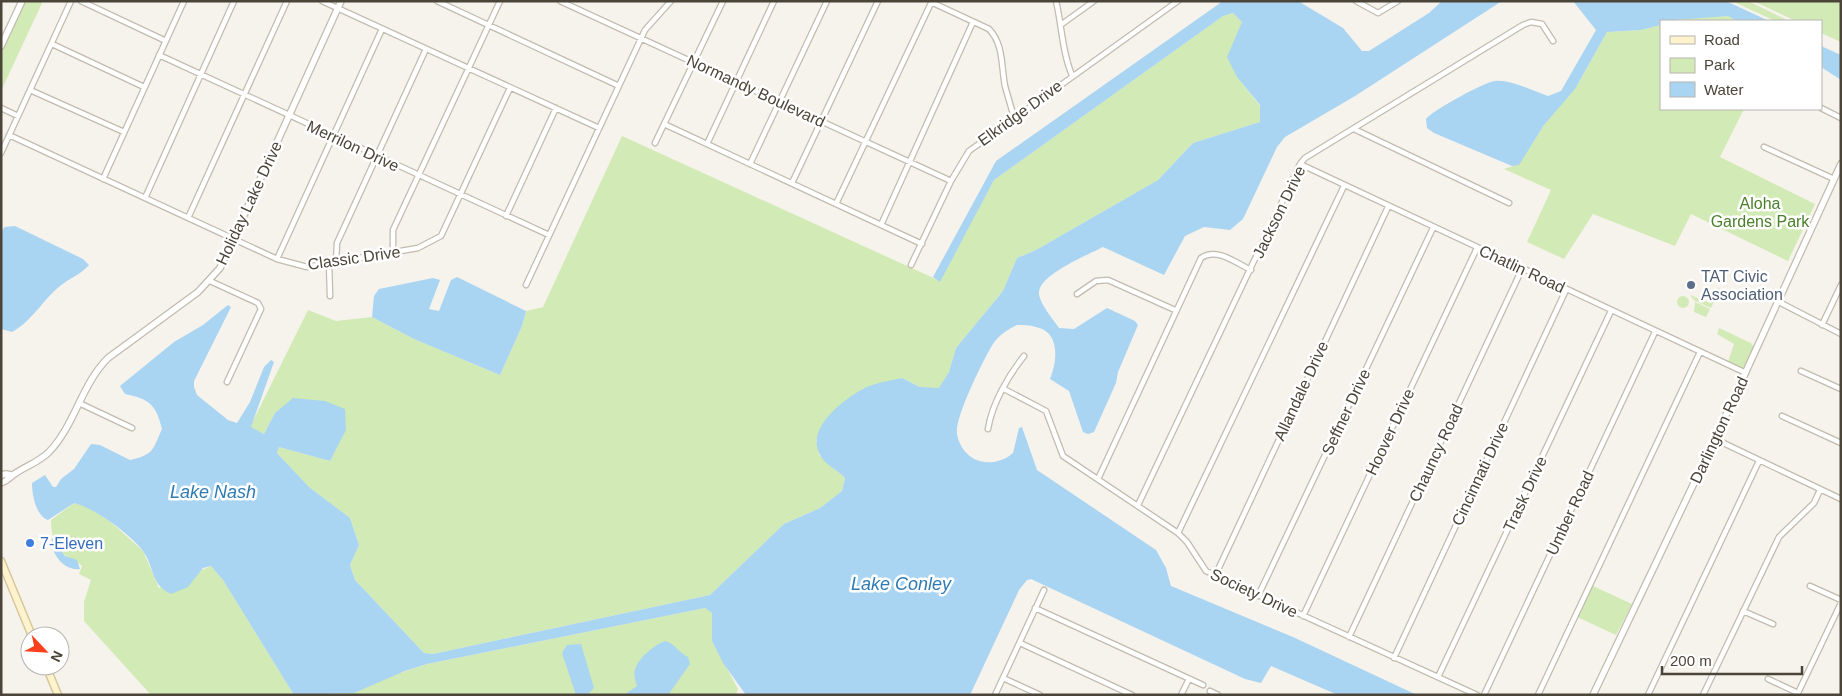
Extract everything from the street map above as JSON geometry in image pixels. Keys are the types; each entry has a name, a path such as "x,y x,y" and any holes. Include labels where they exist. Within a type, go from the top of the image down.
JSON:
{"main road":[{"path":"1,561 28,626"},
{"path":"50,676 58,695"}],"street":[{"path":"1,46 22,1"},
{"path":"1,153 71,1"},
{"path":"81,1 166,41"},
{"path":"103,179 184,1"},
{"path":"145,198 234,1"},
{"path":"188,218 287,1"},
{"path":"322,1 599,128"},
{"name":"Holiday Lake Drive","path":"1,483 31,466 49,452 64,431 96,369 108,358 198,292 220,268 341,1"},
{"path":"437,1 619,86"},
{"path":"394,253 393,230 470,69 500,1"},
{"name":"Normandy Boulevard","path":"560,1 951,181"},
{"path":"526,285 644,30 671,1"},
{"path":"655,143 723,1"},
{"path":"707,144 774,1"},
{"path":"750,164 827,1"},
{"path":"792,183 878,1"},
{"path":"1056,1 1062,24 1066,60 1072,75"},
{"path":"1062,24 1094,1"},
{"name":"Elkridge Drive","path":"912,265 951,181 968,151 1178,1"},
{"path":"1356,1 1378,13 1398,1"},
{"path":"836,204 932,2 989,29 1000,46 1005,84 1014,117"},
{"path":"881,225 973,22"},
{"name":"Jackson Drive","path":"1138,505 1300,164 1309,154 1354,129 1523,25 1531,22 1542,24 1553,41"},
{"path":"277,259 382,28"},
{"path":"52,44 144,87"},
{"path":"336,262 337,243 426,49"},
{"name":"Merrilon Drive","path":"158,55 549,235"},
{"name":"Classic Drive","path":"9,135 277,259 307,267 418,248 441,236 510,88"},
{"path":"30,90 124,132"},
{"path":"1,108 18,116"},
{"path":"506,216 556,108"},
{"path":"1822,108 1841,118"},
{"path":"664,124 922,244"},
{"path":"1354,129 1509,203"},
{"path":"1764,147 1834,179"},
{"name":"Chatlin Road","path":"1300,164 1388,207 1746,373"},
{"name":"Darlington Road","path":"1593,695 1746,373 1777,301 1841,164"},
{"path":"1178,533 1344,186"},
{"name":"Allandale Drive","path":"1215,576 1388,207"},
{"name":"Seffner Drive","path":"1258,596 1433,228"},
{"name":"Hoover Drive","path":"1303,616 1477,248"},
{"path":"1098,479 1200,258 1206,255 1217,254 1251,270"},
{"path":"329,263 330,296"},
{"name":"Chauncy Road","path":"1350,637 1522,269"},
{"path":"1077,294 1096,281 1108,280 1175,310"},
{"path":"210,281 258,303 261,309 227,382"},
{"path":"1822,325 1841,285"},
{"name":"Cincinnati Drive","path":"1394,658 1566,290"},
{"path":"1777,301 1841,334"},
{"name":"Trask Drive","path":"1438,677 1611,311"},
{"name":"Umber Road","path":"1484,695 1655,332"},
{"path":"1538,695 1700,352"},
{"path":"988,429 990,417 1004,388 1015,367 1024,356"},
{"path":"1801,371 1841,389"},
{"name":"Society Drive","path":"1004,388 1046,411 1063,456 1178,533 1187,542 1202,567 1215,576 1477,695"},
{"path":"79,403 132,428"},
{"path":"1782,416 1841,444"},
{"path":"1715,439 1841,500"},
{"path":"1648,695 1759,461"},
{"path":"1,475 11,476"},
{"path":"1703,695 1778,536 1806,512 1814,503 1820,490"},
{"path":"1768,679 1797,694 1841,601 1810,586"},
{"path":"995,695 1044,590"},
{"path":"1035,608 1203,685"},
{"path":"1743,611 1773,624"},
{"path":"1020,643 1132,695"},
{"path":"1003,678 1040,695"},
{"path":"1181,695 1189,678"},
{"path":"1210,691 1218,695"}],"green space":[{"path":"24,1 43,1 1,91 1,52"},
{"path":"1732,1 1748,1 1785,19 1773,20"},
{"path":"1753,1 1841,1 1841,42 1822,33 1822,20 1794,20"},
{"path":"1233,13 1242,22 1236,39 1237,77 1260,106 1260,122 1193,143 1158,180 1036,250 1017,258 1003,291 956,348 949,372 939,389 920,387 902,378 862,389 816,440 819,455 845,478 842,491 820,508 784,524 710,595 433,654 424,653 355,580 350,565 359,545 350,518 309,487 277,453 279,447 330,461 336,448 275,413 264,434 250,427 308,310 336,321 372,317 414,339 500,375 522,326 526,311 543,307 622,136 940,281 994,180 1223,16"},
{"path":"1728,16 1738,20 1682,20 1695,17"},
{"name":"Aloha Gardens Park","path":"1660,25 1660,110 1744,110 1720,157 1815,204 1788,261 1691,214 1675,246 1593,214 1564,259 1527,242 1551,190 1504,169 1519,164 1544,125 1578,84 1607,32 1641,30"},
{"path":"1717,288 1720,289 1711,308 1695,301 1690,295 1710,303"},
{"path":"1683,296 1689,302 1683,308 1677,302"},
{"path":"1695,302 1710,309 1706,317 1694,312"},
{"path":"1719,328 1751,343 1754,347 1745,367 1741,368 1728,362 1734,344 1717,334"},
{"path":"74,503 89,507 112,523 143,551 159,588 211,566 223,580 294,695 151,695 84,621 84,602 91,580 79,574 82,566 58,548 51,525 51,520"},
{"path":"1593,586 1632,604 1616,635 1577,617"},
{"path":"705,608 712,613 712,641 738,689 736,695 335,695 427,664"}],"water":[{"name":"Lake Conley","path":"1223,1 1298,1 1343,28 1362,51 1369,51 1429,13 1442,1 1502,1 1355,96 1285,137 1277,147 1243,219 1230,230 1204,227 1185,236 1164,275 1103,247 1065,266 1046,280 1041,287 1040,298 1059,328 1074,329 1107,308 1135,321 1138,325 1118,372 1116,383 1094,432 1088,434 1083,432 1069,391 1050,379 1054,364 1055,348 1050,335 1036,327 1017,325 1000,336 989,351 965,403 957,426 957,434 960,444 971,457 979,461 996,462 1013,453 1019,428 1022,427 1037,470 1156,550 1166,568 1171,586 1293,637 1417,695 1338,695 1271,666 1261,683 1245,679 1031,579 1027,580 1019,590 970,695 746,695 723,663 712,641 712,613 705,608 427,664 405,671 354,693 294,695 223,580 211,566 203,568 188,587 171,594 159,585 147,557 137,544 102,516 74,503 48,520 38,510 34,499 32,483 45,475 53,487 56,487 61,479 74,469 91,444 100,445 130,460 144,456 152,450 162,429 157,414 151,404 140,398 125,394 120,386 174,342 203,325 228,305 231,307 194,381 197,395 228,420 237,423 250,402 264,367 271,360 274,362 251,427 264,434 275,413 293,398 325,401 345,409 346,430 330,461 279,447 277,453 309,487 350,518 359,545 350,565 355,580 424,653 433,654 710,595 784,524 820,508 842,491 845,478 822,459 817,445 817,435 828,417 844,401 866,388 881,382 902,378 920,387 939,388 949,372 956,348 1003,291 1017,258 1036,250 1158,180 1193,143 1260,122 1260,105 1237,77 1227,57 1242,22 1233,13 1223,16 994,180 940,282 933,277 996,161"},
{"path":"1573,1 1726,1 1767,20 1735,20 1728,16 1660,20 1660,25 1641,30 1607,32 1575,89 1544,125 1519,165 1512,166 1434,133 1427,128 1426,119 1430,115 1480,86 1495,81 1522,86 1548,96 1561,91 1596,30"},
{"path":"1822,46 1841,55 1841,80 1822,68"},
{"path":"15,226 83,259 89,265 50,295 26,322 12,332 1,329 1,231 5,227"},
{"path":"457,277 526,311 522,326 500,375 414,339 372,317 374,296 379,289 433,278 440,280 429,309 439,311 451,280"},
{"path":"52,538 65,556 77,560 80,569 69,567 59,560 53,550"},
{"path":"666,641 688,657 690,664 668,695 624,695 637,686 634,672 643,656 652,648"},
{"path":"581,644 594,688 587,695 576,695 562,653 567,645"}],"place":[{"name":"TAT Civic Association","path":"1691,285"},
{"name":"7-Eleven","path":"30,543"}],"water label":[{"name":"Lake Nash","path":"213,492"}]}
